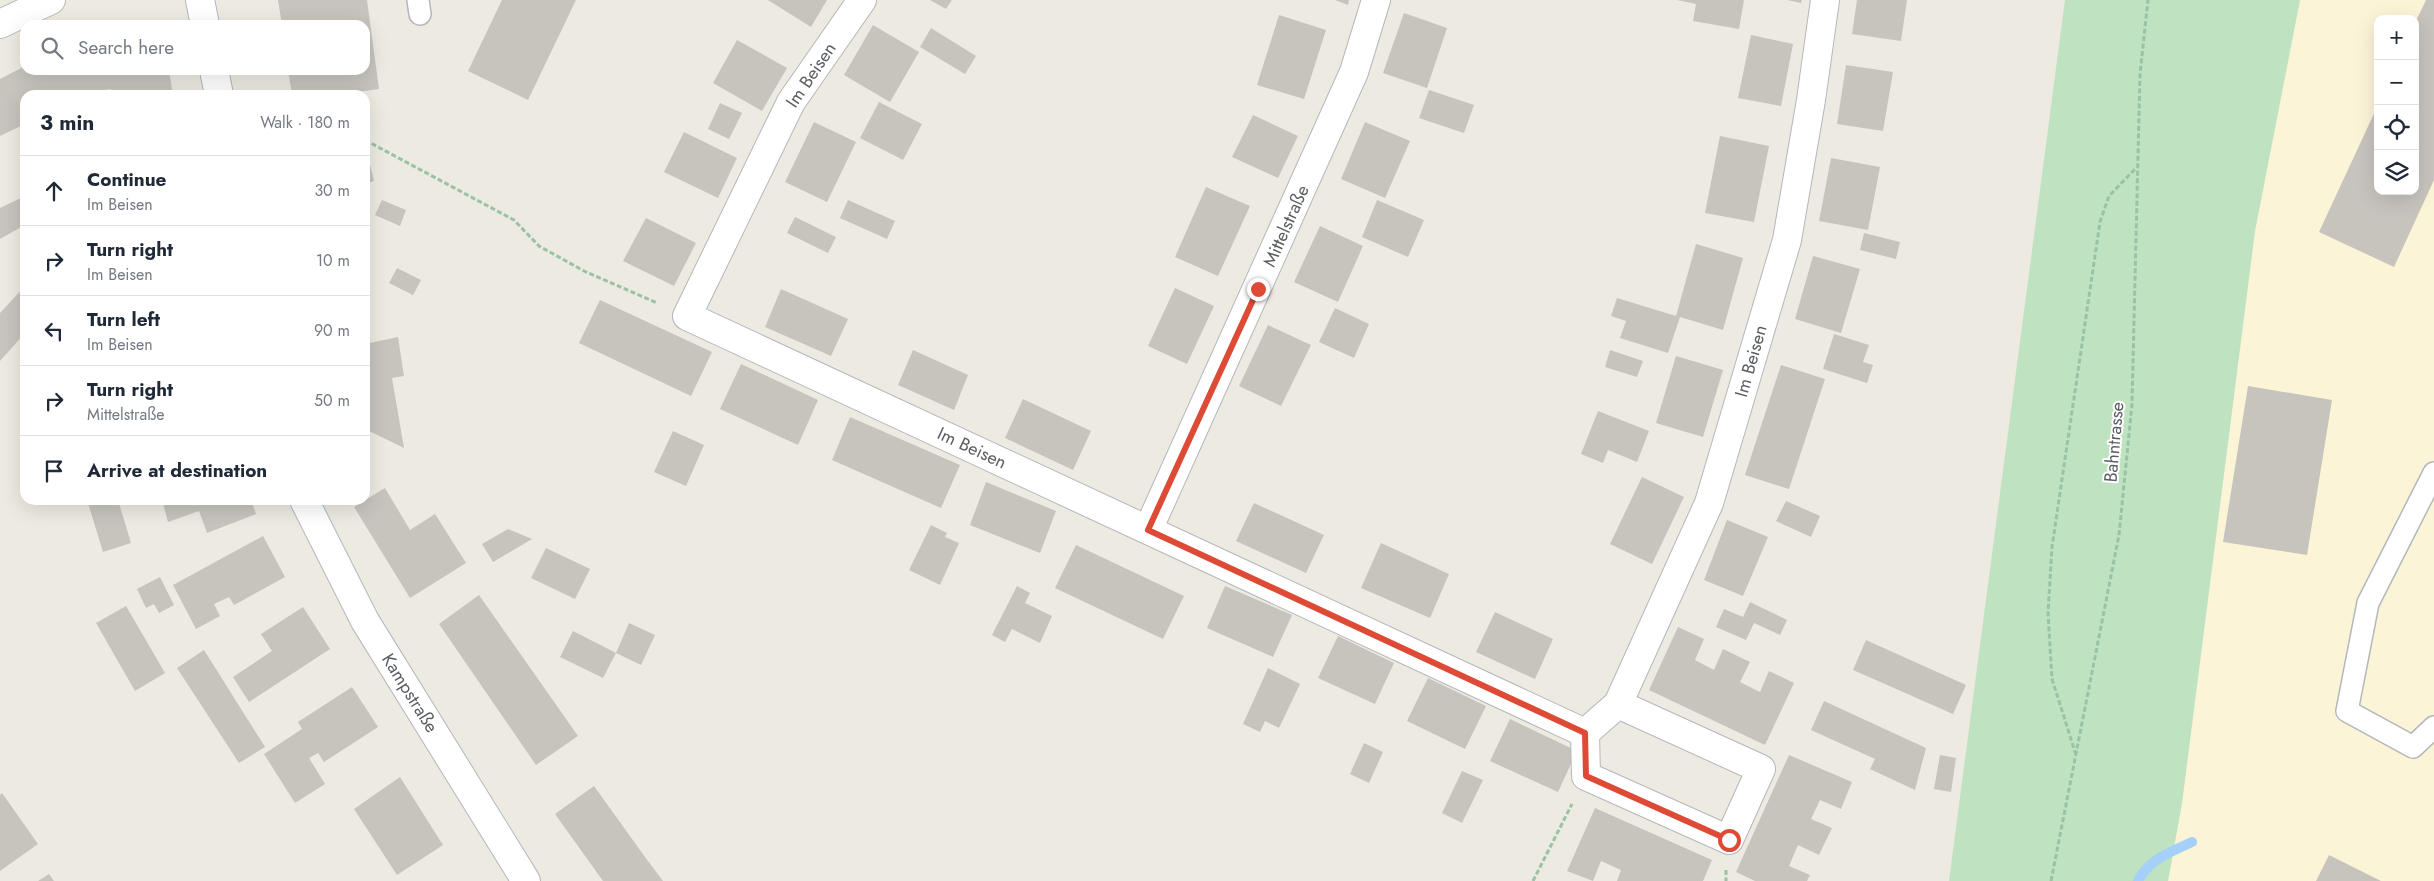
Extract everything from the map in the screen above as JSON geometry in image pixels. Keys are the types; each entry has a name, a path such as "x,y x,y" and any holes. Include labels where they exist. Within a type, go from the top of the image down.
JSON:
{"street":[{"path":"0,24 50,0"},
{"path":"200,0 204,20"},
{"name":"Im Beisen","path":"862,0 791,102 687,316 1585,733 1618,704 1709,503 1787,240 1811,100 1825,0"},
{"name":"Mittelstraße","path":"1148,530 1350,81 1376,0"},
{"path":"215,75 218,90"},
{"name":"Kampstraße","path":"307,505 365,621 526,881"},
{"path":"1585,733 1586,776 1729,840 1761,769 1618,704"}],"lane":[{"path":"2434,473 2368,602 2346,711 2413,747 2434,727"}],"path":[{"name":"Bahntrasse","path":"2051,881 2120,535 2132,404 2136,168 2140,74 2148,0"},
{"path":"370,143 514,220 539,246 584,271 687,316"},
{"path":"2076,757 2052,678 2048,613 2052,547 2100,222 2109,196 2136,168"},
{"path":"1533,881 1586,776"}],"shaded area":[{"path":"2300,0 2434,0 2434,881 2168,881 2182,803 2255,231"}],"green space":[{"path":"2065,0 2300,0 2255,231 2182,803 2168,881 1949,881"}],"building":[{"path":"278,0 367,0 370,20 281,20"},
{"path":"502,0 576,0 528,100 468,71"},
{"path":"768,0 827,0 811,27"},
{"path":"930,0 952,0 946,9"},
{"path":"1335,0 1349,0 1348,5"},
{"path":"1677,0 1744,0 1739,29 1693,21 1696,4"},
{"path":"1787,0 1802,0 1801,3"},
{"path":"1857,0 1907,0 1901,41 1852,34"},
{"path":"2426,0 2434,0 2434,180 2394,267 2319,232 2374,114 2374,195 2419,195 2419,15"},
{"path":"1404,13 1447,28 1427,88 1383,73"},
{"path":"1279,15 1326,30 1304,99 1257,85"},
{"path":"370,22 379,89 291,90 289,75 370,75"},
{"path":"873,25 919,52 890,102 844,75"},
{"path":"931,28 976,56 965,74 920,47"},
{"path":"1751,35 1793,44 1781,106 1738,98"},
{"path":"737,40 787,68 762,111 713,83"},
{"path":"1846,65 1893,72 1883,131 1837,124"},
{"path":"20,69 20,75 170,75 172,90 20,90 20,126 0,136 0,79"},
{"path":"1429,90 1474,105 1464,133 1419,118"},
{"path":"879,102 922,124 903,160 860,138"},
{"path":"720,103 742,113 729,139 708,129"},
{"path":"1253,115 1298,136 1278,178 1232,157"},
{"path":"814,122 856,142 827,202 785,182"},
{"path":"1365,122 1410,141 1385,198 1341,179"},
{"path":"684,132 737,158 718,198 664,172"},
{"path":"1720,136 1769,146 1754,222 1705,213"},
{"path":"1831,158 1880,167 1868,230 1819,221"},
{"path":"370,165 374,181 370,182"},
{"path":"1206,187 1250,206 1218,276 1175,257"},
{"path":"20,198 20,228 0,239 0,208"},
{"path":"382,200 406,210 400,226 375,215"},
{"path":"848,200 895,221 887,239 840,218"},
{"path":"1377,200 1424,220 1408,257 1362,237"},
{"path":"795,217 836,237 828,253 787,233"},
{"path":"646,218 696,243 674,286 623,261"},
{"path":"1320,226 1363,246 1338,302 1294,282"},
{"path":"1864,233 1900,242 1896,259 1860,250"},
{"path":"1696,244 1743,258 1723,330 1680,317 1668,353 1620,338 1626,321 1611,316 1617,298 1676,316"},
{"path":"1813,256 1860,269 1841,333 1795,319"},
{"path":"397,268 421,280 413,295 389,283"},
{"path":"1175,288 1214,306 1187,364 1148,346"},
{"path":"781,289 848,319 831,356 765,327"},
{"path":"20,291 20,339 0,361 0,313"},
{"path":"600,300 712,352 691,396 579,343"},
{"path":"1335,308 1369,324 1354,358 1319,342"},
{"path":"1268,325 1311,345 1281,406 1239,386"},
{"path":"1834,334 1869,345 1863,362 1873,365 1867,383 1823,369"},
{"path":"398,337 404,376 392,378 404,448 370,431 370,343"},
{"path":"913,350 968,375 954,410 898,385"},
{"path":"1610,350 1643,361 1637,377 1605,367"},
{"path":"1676,356 1723,370 1703,437 1656,423"},
{"path":"741,364 818,400 798,445 720,409"},
{"path":"1781,365 1825,379 1789,489 1745,475"},
{"path":"2248,386 2332,400 2307,555 2223,542"},
{"path":"1023,399 1091,431 1073,470 1005,438"},
{"path":"1598,411 1649,431 1637,462 1608,450 1603,463 1581,454"},
{"path":"850,417 960,465 941,508 832,460"},
{"path":"673,431 704,445 686,486 654,472"},
{"path":"1642,477 1684,497 1652,564 1610,544"},
{"path":"986,482 1056,511 1040,553 970,525"},
{"path":"385,488 410,530 435,514 466,563 410,598 354,507 357,505 370,505 370,497"},
{"path":"1786,501 1820,516 1811,537 1776,521"},
{"path":"1254,503 1324,535 1306,573 1236,541"},
{"path":"89,505 120,505 131,543 103,552"},
{"path":"163,505 253,505 256,514 207,533 199,511 168,522"},
{"path":"1727,520 1768,537 1743,596 1704,580"},
{"path":"931,525 947,533 945,537 959,543 940,585 909,570"},
{"path":"508,529 532,539 493,562 482,544"},
{"path":"263,536 285,577 234,605 229,597 214,604 220,616 196,629 173,585"},
{"path":"1381,543 1449,574 1430,618 1361,588"},
{"path":"1076,545 1184,596 1163,639 1055,588"},
{"path":"546,548 590,569 575,599 531,578"},
{"path":"160,577 174,605 159,613 154,604 146,608 137,589"},
{"path":"1017,586 1030,593 1025,603 1052,616 1040,643 1012,629 1005,642 992,635"},
{"path":"1225,586 1292,615 1273,657 1207,628"},
{"path":"479,595 578,736 536,765 439,624"},
{"path":"1750,602 1787,620 1780,635 1754,623 1746,640 1716,627 1724,609 1743,617"},
{"path":"126,606 165,673 135,691 96,623"},
{"path":"303,607 330,649 249,702 233,677 272,651 261,634"},
{"path":"1495,612 1553,639 1535,679 1476,652"},
{"path":"629,623 655,635 641,665 616,653"},
{"path":"1678,627 1704,639 1695,660 1714,670 1723,649 1750,662 1740,682 1760,692 1769,671 1794,683 1765,745 1649,690"},
{"path":"573,631 616,653 603,678 560,657"},
{"path":"1338,636 1394,663 1375,704 1318,678"},
{"path":"1866,640 1966,685 1953,714 1853,670"},
{"path":"204,650 265,747 239,763 177,668"},
{"path":"1268,668 1300,684 1279,728 1265,721 1260,732 1243,724"},
{"path":"1428,678 1486,706 1465,749 1407,721"},
{"path":"352,687 378,727 324,762 318,753 309,758 325,784 295,803 264,754 302,729 298,722"},
{"path":"1824,701 1926,748 1915,790 1870,769 1875,759 1811,730"},
{"path":"1510,719 1577,751 1558,792 1490,761"},
{"path":"1364,743 1383,752 1369,783 1350,774"},
{"path":"1789,755 1852,782 1841,809 1820,800 1811,819 1832,828 1819,855 1798,845 1789,866 1810,875 1807,881 1755,881 1736,872"},
{"path":"1940,755 1956,758 1951,792 1934,789"},
{"path":"1462,771 1483,780 1462,823 1442,813"},
{"path":"400,777 443,845 397,875 354,809"},
{"path":"594,786 663,881 603,881 555,814"},
{"path":"2,793 38,844 0,871 0,795"},
{"path":"1595,808 1712,860 1703,881 1617,881 1621,870 1601,861 1593,881 1567,871"},
{"path":"2329,855 2381,881 2316,881"},
{"path":"49,874 54,881 38,881"}],"waterway":[{"path":"2138,881 2154,862 2192,842"}],"route":[{"path":"1258,289 1148,530 1585,733 1586,776 1729,840"}]}
